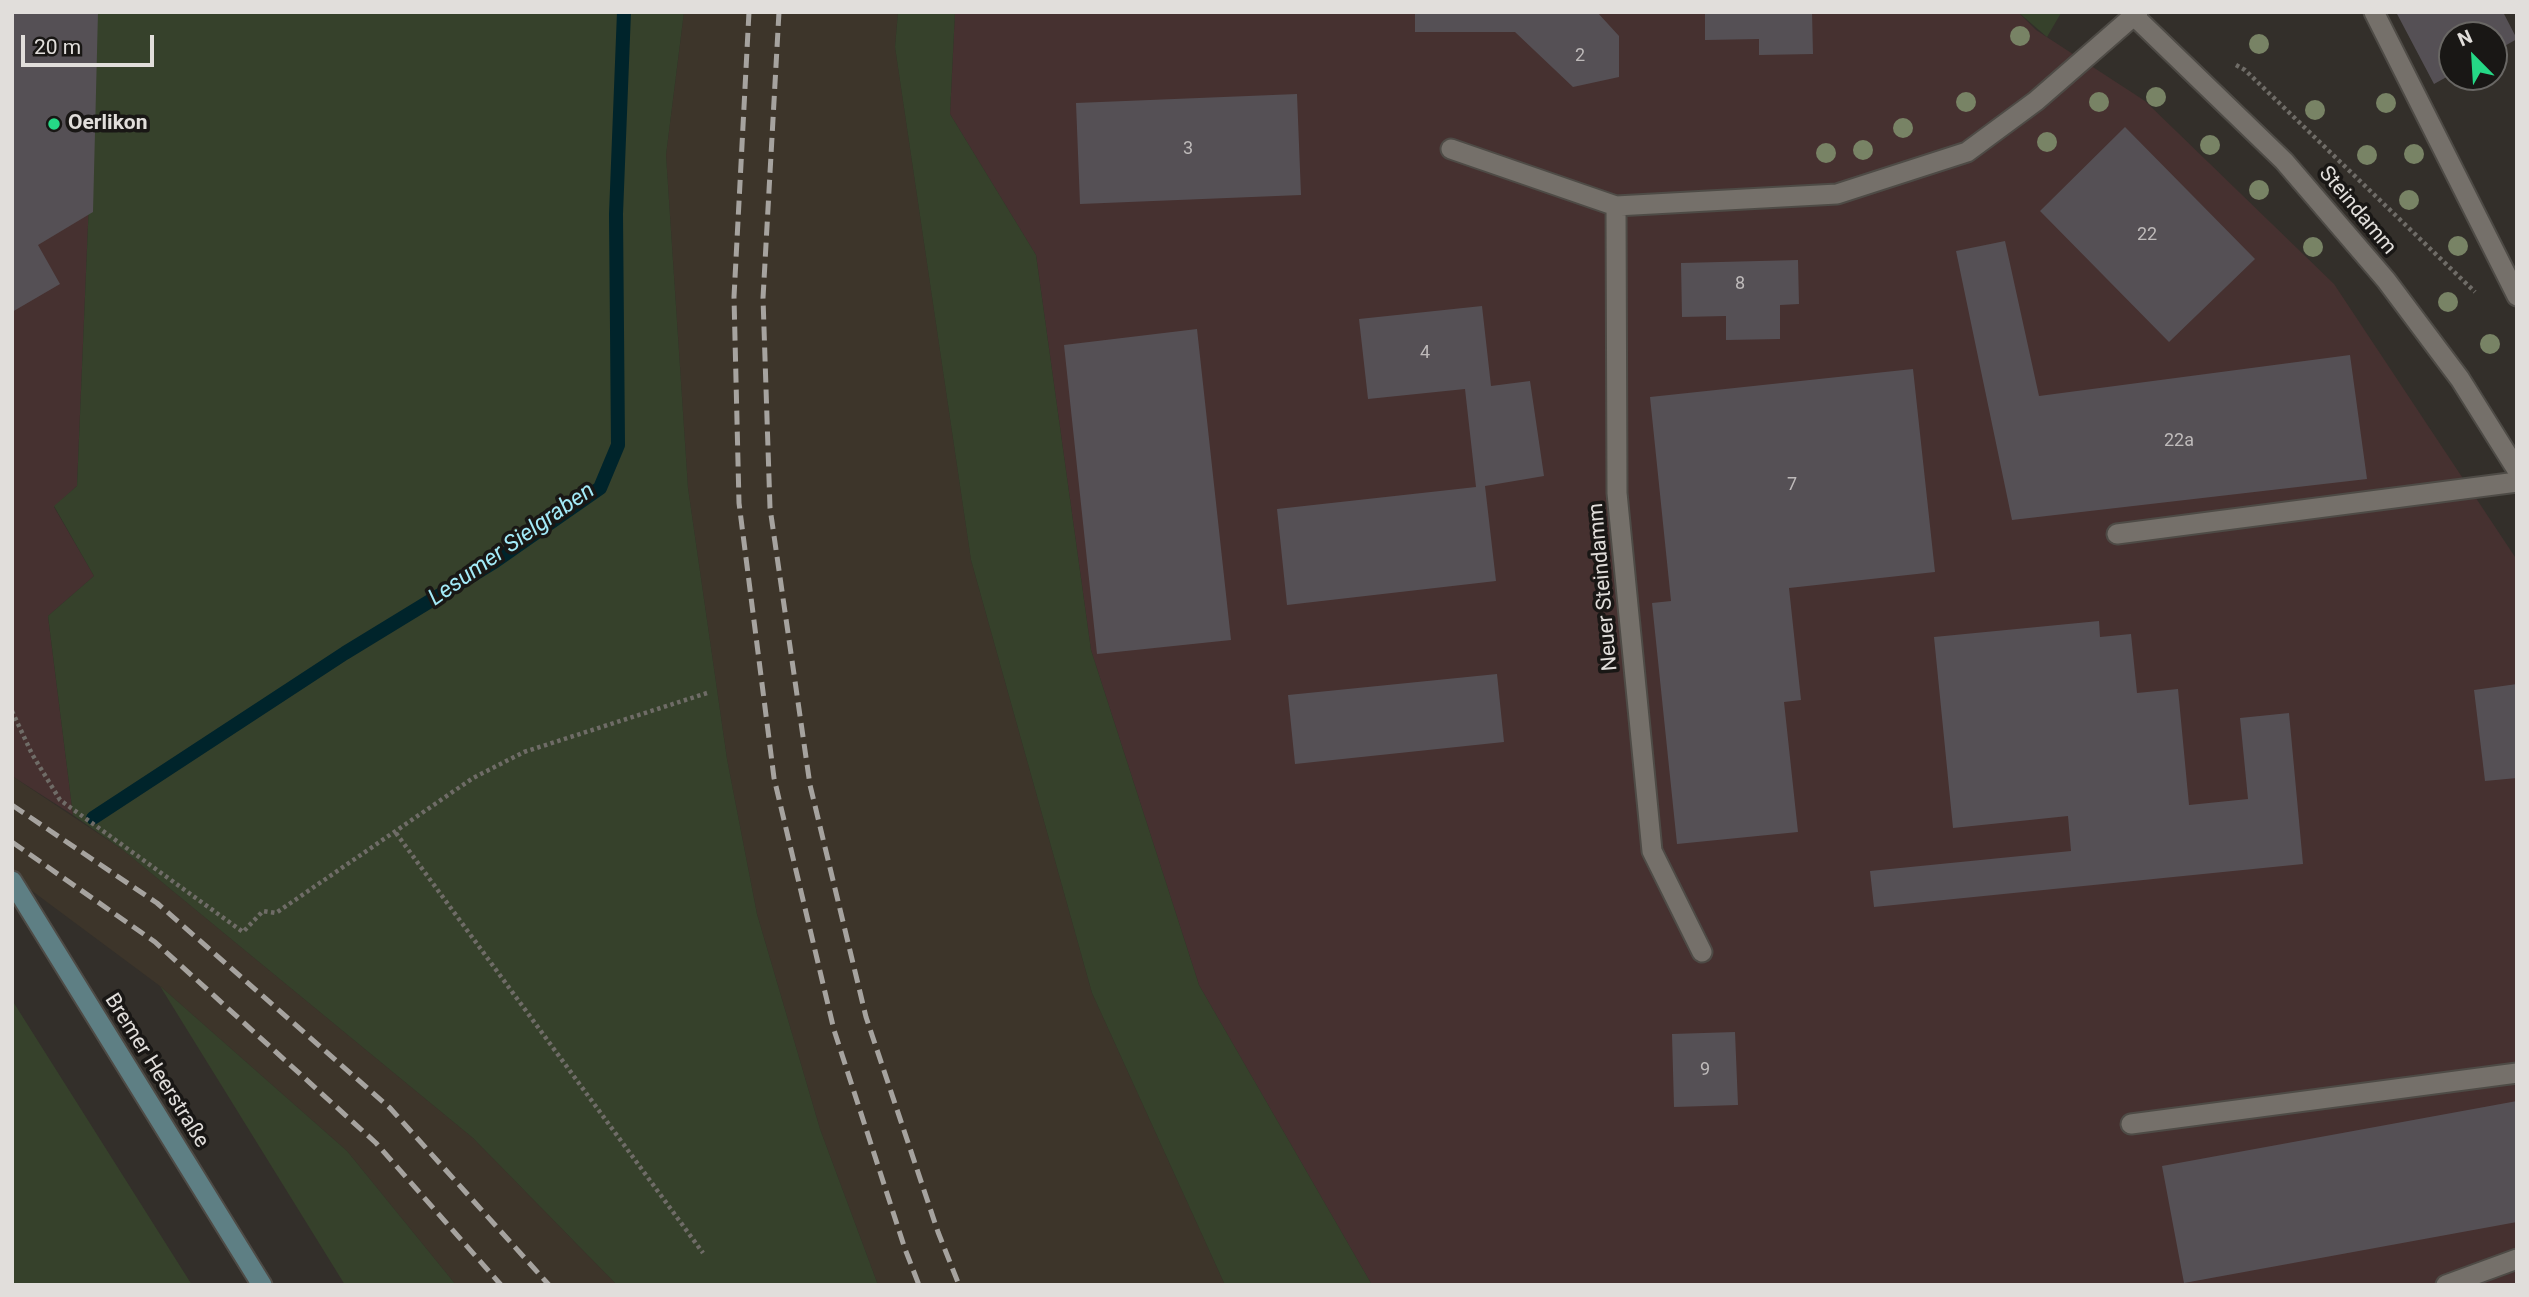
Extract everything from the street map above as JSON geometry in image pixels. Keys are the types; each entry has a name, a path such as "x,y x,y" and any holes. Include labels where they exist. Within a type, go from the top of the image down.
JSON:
{"main road":[{"name":"Bremer Heerstraße","path":"12,881 262,1285"}],"street":[{"path":"2374,12 2517,296"},
{"path":"1451,149 1616,206 1837,194 1967,152 2036,101 2134,13"},
{"name":"Steindamm","path":"2134,13 2284,161 2386,280 2460,379 2517,470"},
{"name":"Neuer Steindamm","path":"1616,206 1617,493 1652,851 1702,952"},
{"path":"2117,534 2517,482"},
{"path":"2131,1124 2517,1073"},
{"path":"2446,1285 2517,1259"}],"path":[{"path":"12,711 32,754 60,800 243,932 263,911 276,913 473,778 524,752 707,692"},
{"path":"396,833 703,1253"}],"shaded area":[{"path":"12,12 97,12 77,486 54,507 94,576 48,616 73,815 12,776"},
{"path":"684,12 898,12 895,47 971,560 1092,993 1225,1285 878,1285 820,1129 757,914 727,759 688,488 666,155"},
{"path":"955,12 2018,12 2036,30 2145,101 2334,284 2517,560 2517,1285 1372,1285 1199,985 1091,650 1036,255 950,114"},
{"path":"12,776 123,850 473,1138 617,1285 456,1285 347,1151 160,986 12,876"}],"green space":[{"path":"97,12 684,12 666,155 688,488 727,759 757,914 820,1129 878,1285 617,1285 473,1138 123,850 73,815 48,616 94,576 54,506 77,486"},
{"path":"898,12 955,12 950,114 1036,255 1091,650 1199,985 1372,1285 1225,1285 1092,993 971,560 895,47"},
{"path":"2018,12 2060,12 2061,13 2047,37"},
{"path":"160,986 347,1151 456,1285 345,1285"},
{"path":"12,1000 192,1285 12,1285"}],"building":[{"name":"Oerlikon","path":"12,12 98,12 93,212 38,245 60,284 12,312"},
{"path":"1415,12 1597,12 1619,36 1619,77 1573,87 1515,32 1415,32"},
{"path":"1705,12 1812,12 1813,54 1759,55 1759,39 1705,40"},
{"path":"2396,12 2503,12 2508,21 2438,21 2438,82 2434,84"},
{"path":"2508,22 2517,39 2508,44"},
{"path":"1297,94 1301,195 1080,204 1076,103"},
{"path":"2125,127 2255,259 2169,342 2040,211"},
{"path":"2005,241 2039,396 2350,355 2367,479 2012,520 1956,251"},
{"path":"1798,260 1799,304 1780,305 1780,339 1726,340 1726,316 1682,317 1681,263"},
{"path":"1482,306 1491,386 1530,381 1544,476 1485,486 1496,581 1287,605 1277,509 1476,487 1465,389 1368,399 1359,319"},
{"path":"1197,329 1231,640 1097,654 1064,345"},
{"path":"1913,369 1935,572 1789,588 1801,700 1784,702 1798,832 1677,844 1652,603 1671,601 1650,397"},
{"path":"2099,621 2100,637 2131,634 2137,693 2178,689 2189,805 2248,799 2240,718 2289,713 2303,864 1874,907 1870,871 2071,851 2068,816 1953,828 1934,637"},
{"path":"1497,674 1504,742 1295,764 1288,695"},
{"path":"2517,684 2517,778 2485,781 2474,690"},
{"path":"1735,1032 1738,1105 1674,1107 1672,1034"},
{"path":"2517,1101 2517,1222 2184,1283 2162,1166"}],"waterway":[{"name":"Lesumer Sielgraben","path":"93,818 345,653 494,562 600,488 618,445 616,214 624,12"}],"railway":[{"path":"749,12 734,297 739,503 774,778 834,1030 919,1285"},
{"path":"779,12 763,298 770,508 810,785 866,1017 938,1232 959,1285"},
{"path":"12,805 157,903 390,1108 549,1285"},
{"path":"12,842 155,942 376,1143 501,1285"}],"place":[{"name":"Oerlikon","path":"54,124"}]}
